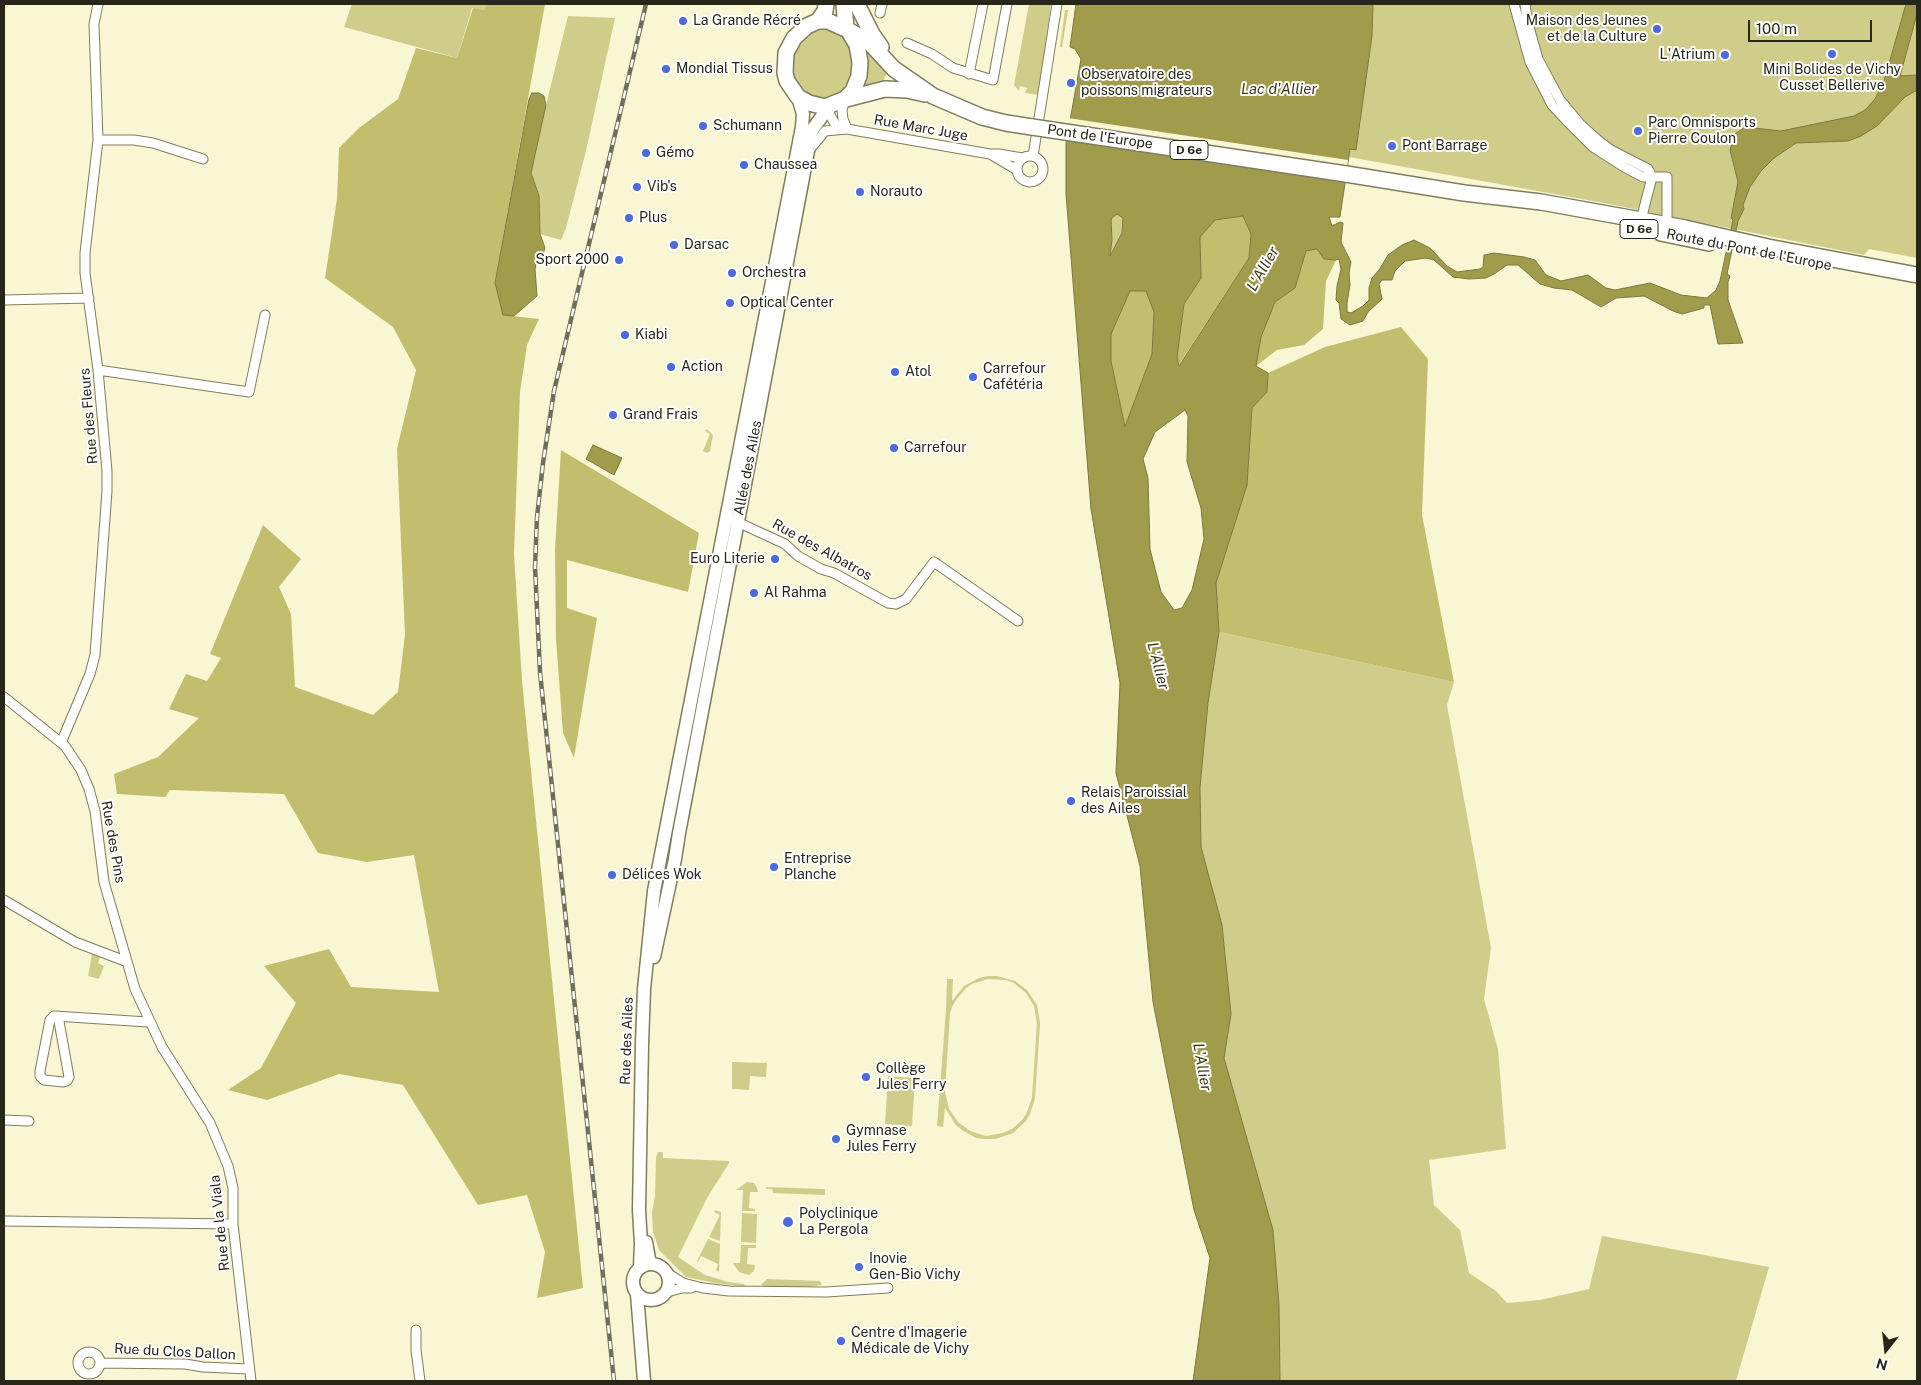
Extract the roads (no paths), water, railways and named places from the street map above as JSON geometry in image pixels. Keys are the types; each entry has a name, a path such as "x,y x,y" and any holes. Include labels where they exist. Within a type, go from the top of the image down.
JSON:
{"main road":[{"path":"818,21 825,10 826,4"},
{"path":"844,4 847,30 857,45 860,69 852,91 845,99 827,107 808,103 798,97 787,81 784,63 786,53 794,38 801,30 818,21 828,21 847,30"},
{"path":"857,4 872,34 894,63 933,96"},
{"name":"D 6e","path":"847,30 868,41 894,70 933,96"},
{"name":"D 6e","path":"845,99 886,89 907,90 933,96"},
{"name":"Pont de l'Europe","path":"933,96 982,117 1006,123 1346,174"},
{"name":"Allée des Ailes","path":"679,832 732,519 802,127 803,114 798,97"},
{"name":"Allée des Ailes","path":"669,817 810,149 812,130 827,107"},
{"name":"Route du Pont de l'Europe","path":"1346,174 1464,193 1541,202 1917,282"},
{"name":"Route du Pont de l'Europe","path":"1464,193 1627,227 1653,226 1917,275"},
{"name":"Rue des Ailes","path":"646,1266 641,1244 638,1210 644,989 654,891 669,817"},
{"name":"Rue des Ailes","path":"646,1266 647,1244 644,1210 649,990 657,938 676,859 679,832"},
{"path":"637,1294 646,1300 657,1300 666,1292 670,1283 667,1273 660,1266 646,1266 636,1272 633,1283 637,1294 644,1381"},
{"path":"641,1345 645,1316 651,1300"}],"street":[{"name":"Rue des Fleurs","path":"61,743 90,674 95,655 107,484 98,370 85,253 98,140 94,24 98,4"},
{"path":"969,74 983,4"},
{"path":"907,43 932,54 953,68 992,80 1007,4"},
{"path":"1033,156 1057,4"},
{"path":"1514,4 1530,62 1552,105 1580,136 1594,147 1643,177 1667,177 1653,226"},
{"path":"1525,4 1526,20 1538,59 1560,100 1580,124 1599,141 1611,150 1648,170 1652,177 1653,226"},
{"path":"843,129 842,110 845,99"},
{"path":"827,107 830,115 843,129"},
{"path":"810,149 825,131 843,129"},
{"name":"Rue Marc Juge","path":"843,129 1022,158"},
{"path":"98,140 134,140 153,143 202,159"},
{"name":"Rue Marc Juge","path":"990,154 1017,170"},
{"path":"1033,156 1040,161 1043,169 1037,179 1026,181 1020,177 1017,170 1018,164 1022,158 1033,156"},
{"path":"4,300 89,298"},
{"path":"98,370 249,392 265,315"},
{"name":"Rue des Albatros","path":"732,519 785,544 798,556 821,568 834,572 888,603 896,604 906,600 934,562 1018,621"},
{"name":"Rue des Pins","path":"4,697 61,743 81,770 95,811 104,882 125,961 134,990 148,1022"},
{"path":"4,900 75,942 125,961"},
{"path":"58,1016 69,1077 67,1081 63,1082 44,1080 40,1076 50,1020 54,1016 58,1016 148,1022"},
{"name":"Rue de la Viala","path":"148,1022 210,1123 228,1166 232,1188 233,1224 251,1381"},
{"path":"4,1120 29,1121"},
{"path":"4,1221 233,1224"},
{"path":"667,1273 683,1283 703,1288"},
{"path":"666,1292 682,1288 729,1291 826,1292 888,1288"},
{"path":"416,1330 416,1350 420,1381"},
{"name":"Rue du Clos Dallon","path":"100,1363 185,1364 203,1367 250,1369"}],"water":[{"path":"1076,4 1373,4 1372,36 1356,150 1350,149 1340,217 1329,217 1332,226 1340,222 1343,223 1341,242 1351,262 1347,312 1351,313 1369,300 1369,288 1372,278 1388,255 1402,245 1414,240 1430,248 1447,266 1457,272 1480,269 1483,267 1484,255 1494,253 1535,260 1546,275 1561,281 1588,275 1606,288 1615,290 1650,283 1681,295 1707,298 1716,290 1720,281 1733,220 1731,218 1738,182 1730,150 1735,134 1745,127 1781,131 1854,116 1865,110 1875,99 1884,81 1906,4 1917,4 1917,14 1900,76 1917,75 1917,90 1905,97 1877,126 1861,136 1848,141 1796,143 1774,158 1761,171 1750,187 1743,205 1744,209 1738,221 1727,274 1730,276 1728,300 1743,343 1718,344 1710,305 1704,305 1704,308 1682,314 1644,296 1616,298 1601,307 1572,290 1540,284 1518,265 1507,265 1486,278 1469,279 1453,277 1434,260 1426,258 1405,261 1395,271 1392,280 1382,280 1379,284 1382,299 1368,312 1363,321 1350,325 1341,319 1339,303 1336,300 1341,269 1339,259 1324,259 1317,249 1306,251 1295,288 1275,302 1261,337 1256,366 1268,373 1267,392 1252,408 1247,485 1216,583 1219,632 1208,703 1200,787 1201,847 1222,925 1231,1014 1224,1058 1273,1230 1279,1305 1280,1381 1193,1381 1210,1258 1194,1210 1153,1002 1140,866 1116,773 1120,683 1091,509 1066,194 1066,143 1081,59 1075,49 1070,47","holes":["1117,214 1123,218 1122,233 1110,256 1112,240 1111,219","1243,216 1251,234 1249,258 1179,366 1177,357 1184,304 1201,278 1200,237 1215,220","1130,291 1146,291 1154,312 1152,354 1125,427 1111,361 1111,334","1185,410 1188,416 1187,462 1201,508 1204,539 1192,590 1182,608 1174,610 1161,592 1150,549 1148,478 1143,459 1155,432"]},
{"path":"532,93 539,93 544,96 546,105 531,173 539,196 540,234 545,248 541,260 536,264 535,269 537,296 514,316 503,315 495,283 529,99"},
{"path":"593,445 622,458 614,475 586,459"}],"railway":[{"path":"614,1381 540,672 535,567 537,517 554,391 646,4"}],"place":[{"name":"La Grande Récré","path":"683,21"},
{"name":"Maison des Jeunes et de la Culture","path":"1657,29"},
{"name":"Mini Bolides de Vichy Cusset Bellerive","path":"1832,54"},
{"name":"L'Atrium","path":"1725,55"},
{"name":"Mondial Tissus","path":"666,69"},
{"name":"Observatoire des poissons migrateurs","path":"1071,83"},
{"name":"Schumann","path":"703,126"},
{"name":"Parc Omnisports Pierre Coulon","path":"1638,131"},
{"name":"Pont Barrage","path":"1392,146"},
{"name":"Gémo","path":"646,153"},
{"name":"Chaussea","path":"744,165"},
{"name":"Vib's","path":"637,187"},
{"name":"Norauto","path":"860,192"},
{"name":"Plus","path":"629,218"},
{"name":"Darsac","path":"674,245"},
{"name":"Sport 2000","path":"619,260"},
{"name":"Orchestra","path":"732,273"},
{"name":"Optical Center","path":"730,303"},
{"name":"Kiabi","path":"625,335"},
{"name":"Action","path":"671,367"},
{"name":"Atol","path":"895,372"},
{"name":"Carrefour Cafétéria","path":"973,377"},
{"name":"Grand Frais","path":"613,415"},
{"name":"Carrefour","path":"894,448"},
{"name":"Euro Literie","path":"775,559"},
{"name":"Al Rahma","path":"754,593"},
{"name":"Relais Paroissial des Ailes","path":"1071,801"},
{"name":"Entreprise Planche","path":"774,867"},
{"name":"Délices Wok","path":"612,875"},
{"name":"Collège Jules Ferry","path":"866,1077"},
{"name":"Gymnase Jules Ferry","path":"836,1139"},
{"name":"Polyclinique La Pergola","path":"788,1222"},
{"name":"Inovie Gen-Bio Vichy","path":"859,1267"},
{"name":"Centre d'Imagerie Médicale de Vichy","path":"841,1341"}],"water label":[{"name":"Lac d'Allier","path":"1279,89"},
{"name":"L'Allier","path":"1263,269"},
{"name":"L'Allier","path":"1158,666"},
{"name":"L'Allier","path":"1202,1067"}]}
